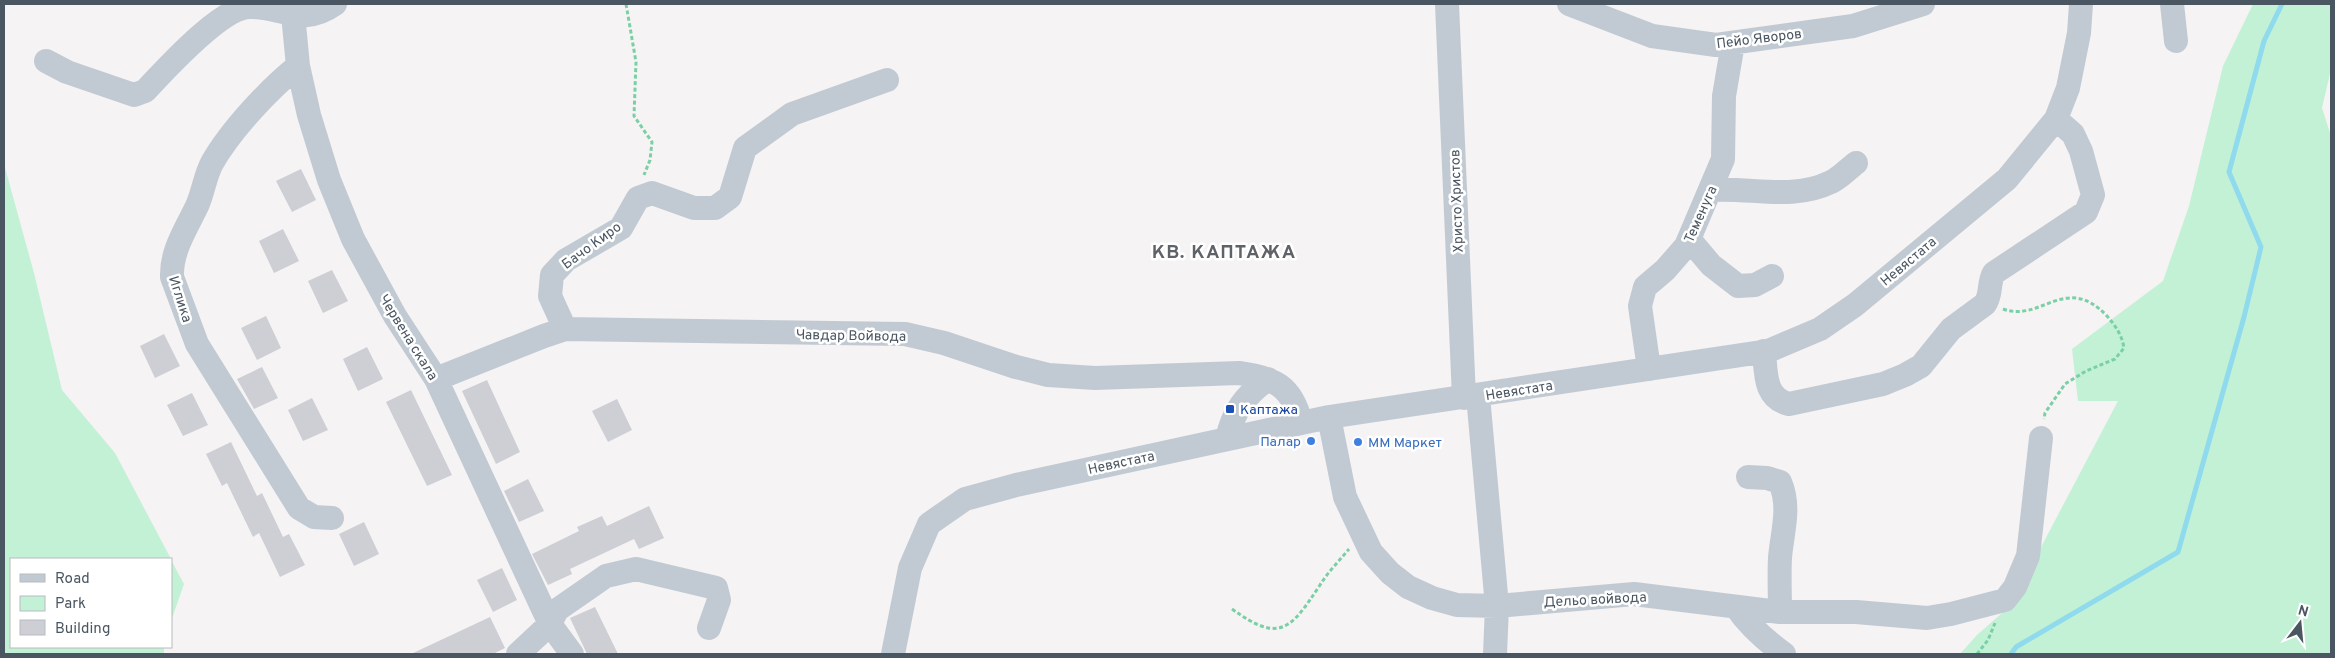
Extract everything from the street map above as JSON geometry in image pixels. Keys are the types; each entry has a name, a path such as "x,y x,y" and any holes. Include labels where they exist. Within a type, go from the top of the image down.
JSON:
{"street":[{"path":"46,61 67,72 134,95 145,92 211,26 232,12 250,7 293,10 309,15 335,4"},
{"name":"Христо Христов","path":"1447,4 1471,397 1497,606 1495,654"},
{"name":"Пейо Яворов","path":"1569,4 1652,36 1716,45 1853,26 1923,4"},
{"name":"Невястата","path":"893,654 910,568 929,524 965,499 1016,485 1329,417 1471,397 1764,351 1820,329 1855,305 2007,179 2056,119 2068,88 2079,33 2081,4"},
{"path":"2172,4 2176,41"},
{"name":"Червена скала","path":"293,10 298,66 309,116 329,180 353,239 395,316 436,379 550,624 572,654"},
{"name":"Теменуга","path":"1648,369 1640,306 1645,287 1665,270 1686,246 1723,159 1724,96 1733,42"},
{"name":"Иглика","path":"298,66 279,81 225,143 211,165 199,201 176,248 172,266 172,277 197,344 299,508 314,517 332,518"},
{"path":"638,198 652,193 694,208 716,208 730,196 744,148 792,114 887,80"},
{"path":"1764,351 1769,390 1780,402 1789,404 1883,384 1921,366 1950,329 1988,299 1989,285 1994,273 2086,212 2091,203 2093,195 2081,151 2073,134 2056,119"},
{"path":"1711,190 1728,189 1789,193 1808,191 1832,181 1856,163"},
{"name":"Бачо Киро","path":"565,330 550,296 552,275 566,260 621,228 638,198"},
{"path":"1689,239 1711,265 1738,286 1755,285 1772,276"},
{"name":"Чавдар Войвода","path":"436,379 544,336 565,330 905,334 944,343 1016,367 1048,375 1095,378 1239,373 1268,379"},
{"path":"1227,440 1231,421 1237,408 1254,388 1268,379 1286,390 1297,405 1301,423"},
{"name":"Дельо войвода","path":"1329,417 1345,497 1361,535 1371,552 1390,573 1408,587 1432,598 1457,605 1497,606 1634,594 1780,612 1856,612 1927,618 1952,614 2005,600"},
{"path":"2005,600 2015,587 2028,556 2040,438"},
{"path":"1748,477 1767,478 1780,482 1785,495 1786,520 1779,572 1780,612"},
{"path":"518,654 550,624 557,610 606,576 636,569 716,588 719,600 709,628"},
{"path":"1736,607 1752,627 1784,654"}],"path":[{"path":"626,4 636,62 634,116 652,142 650,160 638,198"},
{"path":"1988,299 2002,309 2013,313 2024,312 2063,298 2073,297 2096,306 2122,336 2124,348 2115,359 2086,371 2065,384 2045,413 2040,438"},
{"path":"1232,609 1260,626 1277,630 1292,624 1305,610 1321,584 1361,535"},
{"path":"1977,654 1988,640 2005,600"}],"green space":[{"path":"2253,4 2331,4 2331,69 2322,108 2331,136 2331,654 1960,654 1977,635 2010,606 2118,401 2078,401 2072,349 2163,281 2189,206 2223,66"},
{"path":"4,164 34,273 62,390 115,453 170,558 10,558 10,648 164,648 164,654 4,654"},
{"path":"172,562 184,584 172,618"}],"building":[{"path":"301,169 316,200 292,212 276,181"},
{"path":"283,229 299,261 274,273 259,241"},
{"path":"332,270 348,301 323,313 308,281"},
{"path":"266,316 281,348 257,360 241,328"},
{"path":"164,334 180,366 155,378 140,346"},
{"path":"367,347 383,379 358,391 343,359"},
{"path":"262,367 278,398 254,409 237,379"},
{"path":"487,380 520,452 496,464 462,391"},
{"path":"411,390 452,475 427,486 386,402"},
{"path":"192,393 208,425 183,436 167,405"},
{"path":"312,398 328,430 303,441 288,410"},
{"path":"617,399 632,430 608,442 592,411"},
{"path":"231,442 257,496 262,493 283,537 289,534 305,565 280,577 259,533 253,537 227,483 222,486 206,454"},
{"path":"528,479 544,511 519,522 504,491"},
{"path":"649,506 664,538 639,549 634,539 570,569 572,574 548,585 532,554 579,531 577,527 602,516 607,526"},
{"path":"364,522 379,554 354,566 339,534"},
{"path":"502,568 517,600 493,612 477,580"},
{"path":"595,607 618,654 587,654 570,618"},
{"path":"490,617 505,648 493,654 411,654"}],"waterway":[{"path":"2011,654 2016,647 2178,552 2244,317 2261,247 2229,172 2264,41 2282,4"}],"place":[{"name":"Каптажа","path":"1230,409"},
{"name":"Палар","path":"1311,441"},
{"name":"ММ Маркет","path":"1358,442"}],"district":[{"name":"КВ. КАПТАЖА","path":"1224,251"}]}
